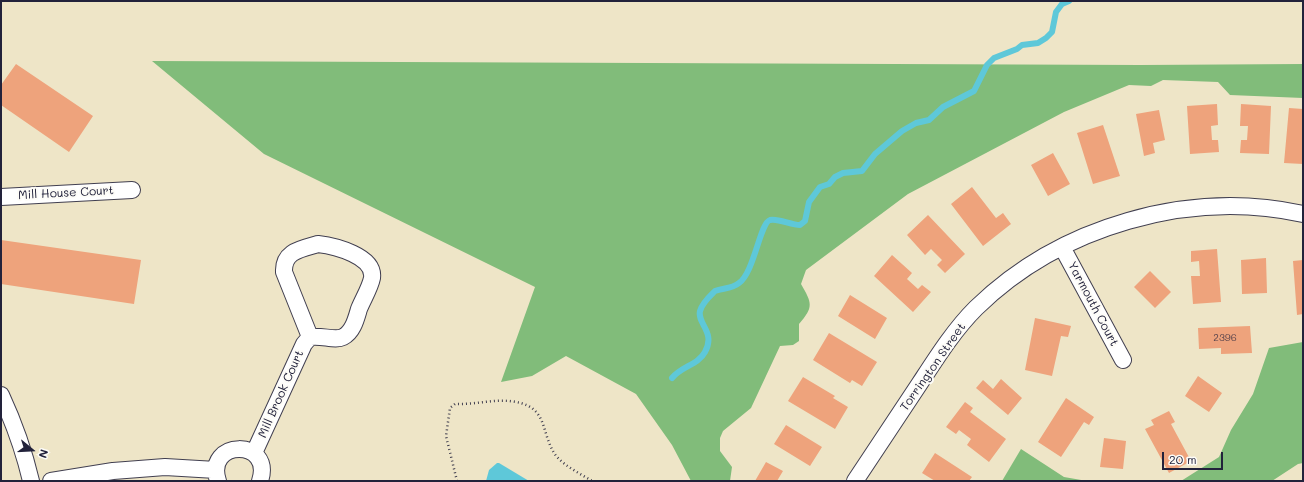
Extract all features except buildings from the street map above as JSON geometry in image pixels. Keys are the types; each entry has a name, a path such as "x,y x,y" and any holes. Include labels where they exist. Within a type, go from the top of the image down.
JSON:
{"street":[{"name":"Mill House Court","path":"1,198 132,190"},
{"name":"Torrington Street","path":"855,481 945,346 976,308 1024,270 1062,247 1132,219 1170,210 1231,206 1303,214"},
{"name":"Mill Brook Court","path":"254,454 304,344 310,337 321,335 333,339 343,338 350,331 372,278 372,269 365,260 330,245 318,244 292,252 287,256 284,265 284,272 310,337"},
{"name":"Yarmouth Court","path":"1062,247 1123,360"},
{"path":"1,395 17,431 26,458 31,481"},
{"name":"Mill Brook Court","path":"51,481 113,471 165,468 217,475 218,463 227,452 241,448 254,454 262,467 260,481"}],"path":[{"path":"457,481 446,436 450,408 455,404 505,400 524,403 534,409 539,415 556,456 563,463 592,481"}],"green space":[{"path":"152,61 1141,65 1303,64 1303,98 1230,95 1218,82 1163,80 1151,86 1129,85 1064,112 908,194 806,270 801,284 810,305 807,313 799,324 799,341 793,345 780,346 751,408 723,431 720,438 720,451 732,467 730,481 691,481 672,445 636,394 566,356 532,376 501,382 535,287 264,154"},
{"path":"1303,342 1303,463 1298,464 1272,481 1181,481 1219,457 1231,430 1253,394 1269,348"},
{"path":"1021,449 1064,477 1087,481 1002,481"}],"water":[{"path":"497,463 529,481 486,481 489,470"}],"waterway":[{"path":"672,378 680,371 698,360 705,352 708,345 708,339 700,316 702,305 715,291 733,286 744,278 749,269 766,223 773,220 800,225 805,221 809,202 820,187 829,184 835,177 843,173 862,171 875,154 902,131 916,123 929,120 943,107 974,91 987,65 994,58 1017,49 1022,45 1038,43 1046,38 1052,32 1056,12 1062,4 1069,1"}]}
